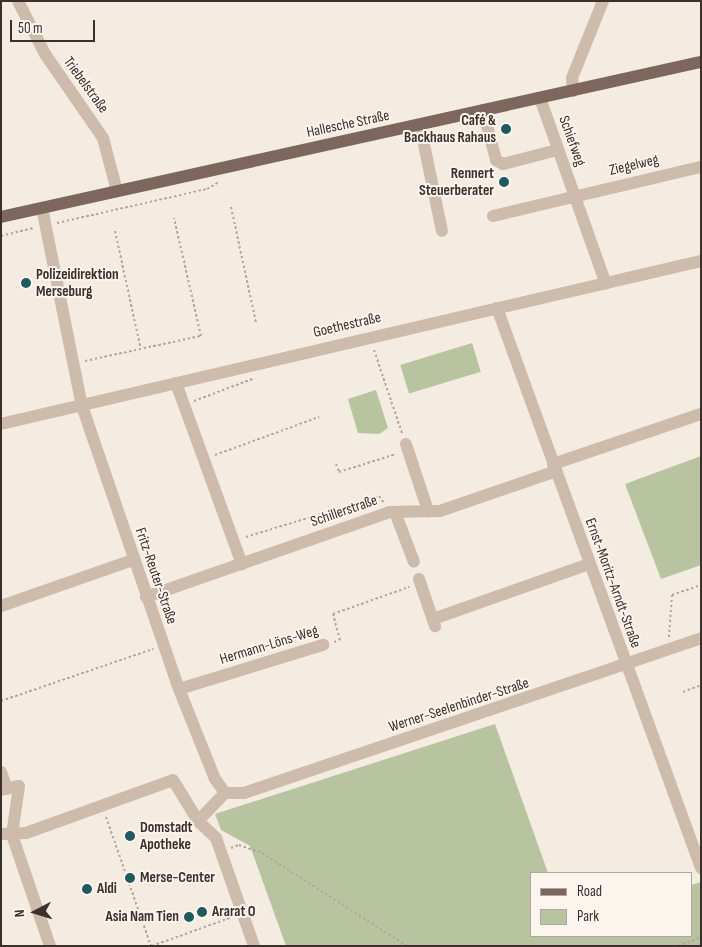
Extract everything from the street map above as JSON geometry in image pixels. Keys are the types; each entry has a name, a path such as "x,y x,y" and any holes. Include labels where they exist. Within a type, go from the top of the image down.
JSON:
{"main road":[{"name":"Hallesche Straße","path":"1,217 701,62"}],"street":[{"name":"Triebelstraße","path":"18,1 45,54 103,138 117,191"},
{"path":"572,91 572,78 603,1"},
{"name":"Schiefweg","path":"540,98 606,284"},
{"path":"483,110 496,160 503,164 557,150"},
{"path":"420,125 442,231"},
{"name":"Ziegelweg","path":"574,195 701,167"},
{"path":"493,216 574,195"},
{"name":"Fritz-Reuter-Straße","path":"42,208 82,406 146,598 179,689 215,779 225,793"},
{"name":"Goethestraße","path":"1,424 701,261"},
{"name":"Ernst-Moritz-Arndt-Straße","path":"497,308 700,869"},
{"path":"176,382 242,564"},
{"name":"Schillerstraße","path":"146,598 393,512 440,511 701,414"},
{"path":"407,447 428,510"},
{"path":"393,512 414,562"},
{"path":"1,606 133,560"},
{"path":"419,581 434,623 589,564"},
{"name":"Werner-Seelenbinder-Straße","path":"225,793 244,793 626,667 701,638"},
{"name":"Hermann-Löns-Weg","path":"179,689 322,645"},
{"path":"1,772 4,789 18,786 20,795 7,835 50,946"},
{"path":"7,835 173,780 198,821 216,838 254,946"},
{"path":"198,821 225,793"}],"path":[{"path":"1,236 207,190 222,180"},
{"path":"231,207 256,324"},
{"path":"72,364 140,346 201,336 174,218"},
{"path":"115,231 140,346"},
{"path":"336,464 339,472 407,447 370,337"},
{"path":"185,404 264,375"},
{"path":"204,460 319,417"},
{"path":"234,542 379,496 393,512"},
{"name":"Hermann-Löns-Weg","path":"322,645 340,640 333,614 419,581"},
{"path":"672,648 666,629 672,595 701,585"},
{"path":"1,701 164,645"},
{"path":"683,692 701,685"},
{"path":"102,805 151,946 243,913"},
{"path":"239,845 262,853 407,946"},
{"path":"678,946 701,937"}],"green space":[{"path":"472,343 481,372 409,394 400,365"},
{"path":"376,390 388,428 379,434 358,433 348,399"},
{"path":"701,456 701,565 661,579 625,484"},
{"path":"495,724 548,872 530,872 530,937 692,937 692,885 701,882 701,946 286,946 250,846 221,830 215,814"}],"place":[{"name":"Café & Backhaus Rahaus","path":"506,129"},
{"name":"Rennert Steuerberater","path":"504,182"},
{"name":"Polizeidirektion Merseburg","path":"26,283"},
{"name":"Domstadt Apotheke","path":"130,836"},
{"name":"Merse-Center","path":"130,878"},
{"name":"Aldi","path":"87,889"},
{"name":"Ararat O","path":"202,912"},
{"name":"Asia Nam Tien","path":"189,917"}]}
